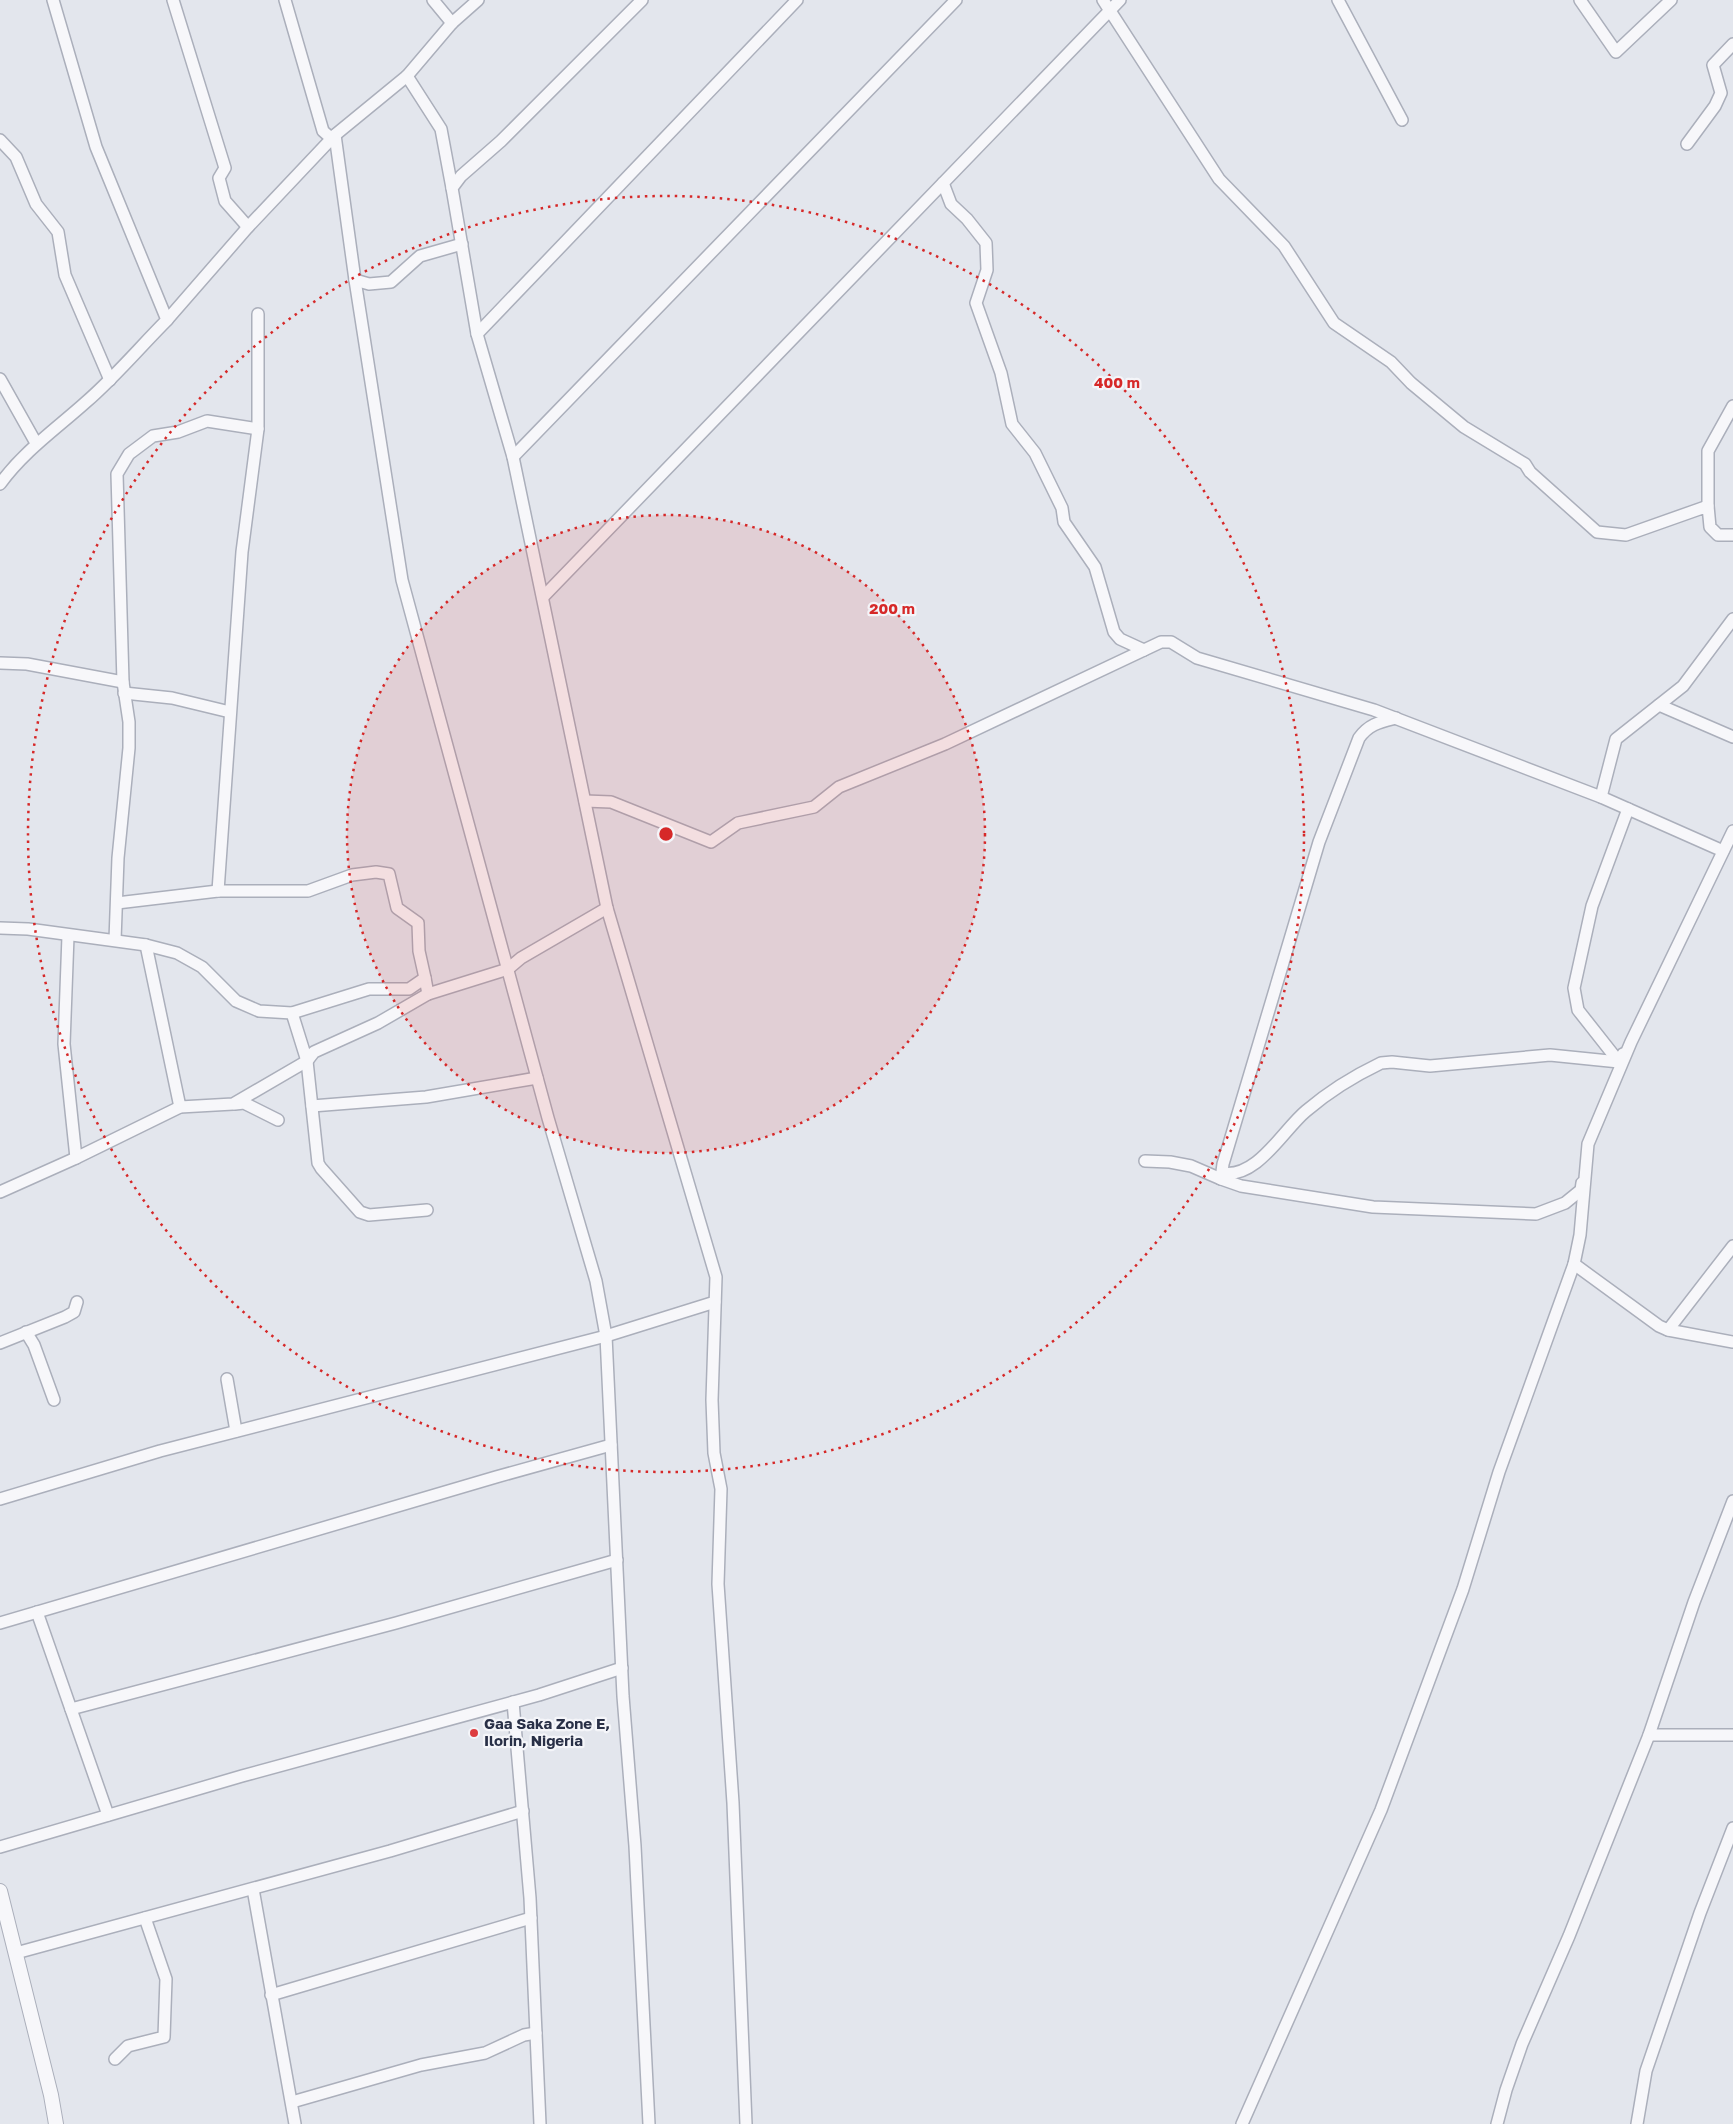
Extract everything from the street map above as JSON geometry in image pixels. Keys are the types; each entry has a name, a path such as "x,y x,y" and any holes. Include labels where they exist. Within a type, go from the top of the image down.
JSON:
{"street":[{"path":"54,0 96,148 167,320"},
{"path":"173,0 225,168 219,178 225,201 248,227"},
{"path":"285,0 323,131 334,137"},
{"path":"433,0 452,23"},
{"path":"0,484 12,467 36,444 110,380 167,320 248,227 334,137 407,76 452,23 478,0"},
{"path":"452,188 461,176 501,141 642,0"},
{"path":"477,334 797,0"},
{"path":"513,456 956,0"},
{"path":"1103,0 1219,178 1284,246 1334,323 1391,362 1411,383 1464,427 1525,464 1530,472 1597,532 1626,535 1708,506"},
{"path":"543,597 1120,0"},
{"path":"1338,0 1402,120"},
{"path":"1580,0 1616,52 1671,0"},
{"path":"1686,144 1727,92 1712,66 1733,44"},
{"path":"407,76 441,129 477,334 513,456 607,908 716,1277 712,1400 714,1453 721,1489 718,1584 733,1803 746,2124"},
{"path":"334,137 354,280 402,580 537,1078 596,1281 606,1336 616,1560 636,1866 649,2124"},
{"path":"0,140 16,157 36,204 58,232 65,275 110,380"},
{"path":"943,183 950,204 967,219 986,243 987,270 976,303 1001,373 1012,424 1035,452 1062,508 1064,522 1095,567 1114,632 1120,639 1144,650"},
{"path":"354,280 369,284 391,282 420,256 462,244"},
{"path":"218,891 242,552 258,429 258,314"},
{"path":"0,379 36,444"},
{"path":"1733,406 1708,451 1710,527 1718,535 1733,535"},
{"path":"115,940 118,858 129,748 129,722 124,687 117,481 119,467 129,454 153,436 178,432 207,421 258,429"},
{"path":"1601,797 1616,740 1684,686 1733,619"},
{"path":"585,801 611,802 711,842 738,823 814,807 839,787 945,744 1161,642 1171,642 1197,658 1396,718 1601,797 1722,851"},
{"path":"0,663 27,664 230,712"},
{"path":"1659,705 1733,737"},
{"path":"1221,1176 1319,842 1359,738 1366,728 1373,724 1396,718"},
{"path":"1619,1062 1578,1010 1574,988 1592,906 1628,809"},
{"path":"1145,1161 1170,1162 1190,1166 1221,1176 1241,1186 1373,1207 1536,1214 1565,1203 1580,1190 1588,1144 1631,1042 1733,831"},
{"path":"117,903 218,891 308,891 352,875 376,872 389,874 397,908 418,924 419,951 428,994"},
{"path":"233,1104 307,1061 314,1052 378,1023 428,994 508,969 521,958 607,908"},
{"path":"0,928 28,928 68,936 115,940 177,953 195,961 236,1001 259,1011 292,1013 369,989 409,988 425,978"},
{"path":"68,936 64,1044 76,1158"},
{"path":"146,945 180,1107"},
{"path":"292,1013 307,1061 318,1163 354,1208 360,1212 369,1215 427,1210"},
{"path":"1619,1062 1631,1042"},
{"path":"1221,1176 1237,1173 1253,1164 1271,1150 1305,1111 1381,1063 1392,1062 1430,1066 1550,1055 1619,1062"},
{"path":"312,1106 426,1097 537,1078"},
{"path":"0,1192 76,1158 180,1107 244,1103 278,1120"},
{"path":"1242,2124 1381,1810 1464,1590 1499,1472 1574,1264 1580,1235 1588,1144"},
{"path":"1668,1330 1733,1246"},
{"path":"1574,1264 1659,1326 1668,1330 1733,1342"},
{"path":"0,1344 74,1312 77,1302"},
{"path":"0,1499 160,1451 606,1336 715,1302"},
{"path":"26,1332 34,1344 54,1400"},
{"path":"227,1378 236,1432"},
{"path":"0,1623 611,1445"},
{"path":"1497,2124 1506,2090 1525,2036 1572,1927 1649,1735 1694,1602 1733,1502"},
{"path":"71,1709 396,1623 616,1560"},
{"path":"37,1612 108,1815"},
{"path":"0,1847 513,1702 622,1668"},
{"path":"513,1702 531,1918 540,2124"},
{"path":"1649,1735 1733,1735"},
{"path":"16,1953 390,1851 523,1811"},
{"path":"1636,2124 1646,2071 1700,1913 1733,1828"},
{"path":"253,1889 295,2124"},
{"path":"0,1891 4,1923 16,1953 56,2124"},
{"path":"115,2059 128,2046 164,2037 166,1979 146,1918"},
{"path":"271,1994 531,1918"},
{"path":"292,2102 421,2065 485,2053 524,2035 536,2033"}],"place":[{"name":"Gaa Saka Zone E, Ilorin, Nigeria","path":"474,1733"}]}
